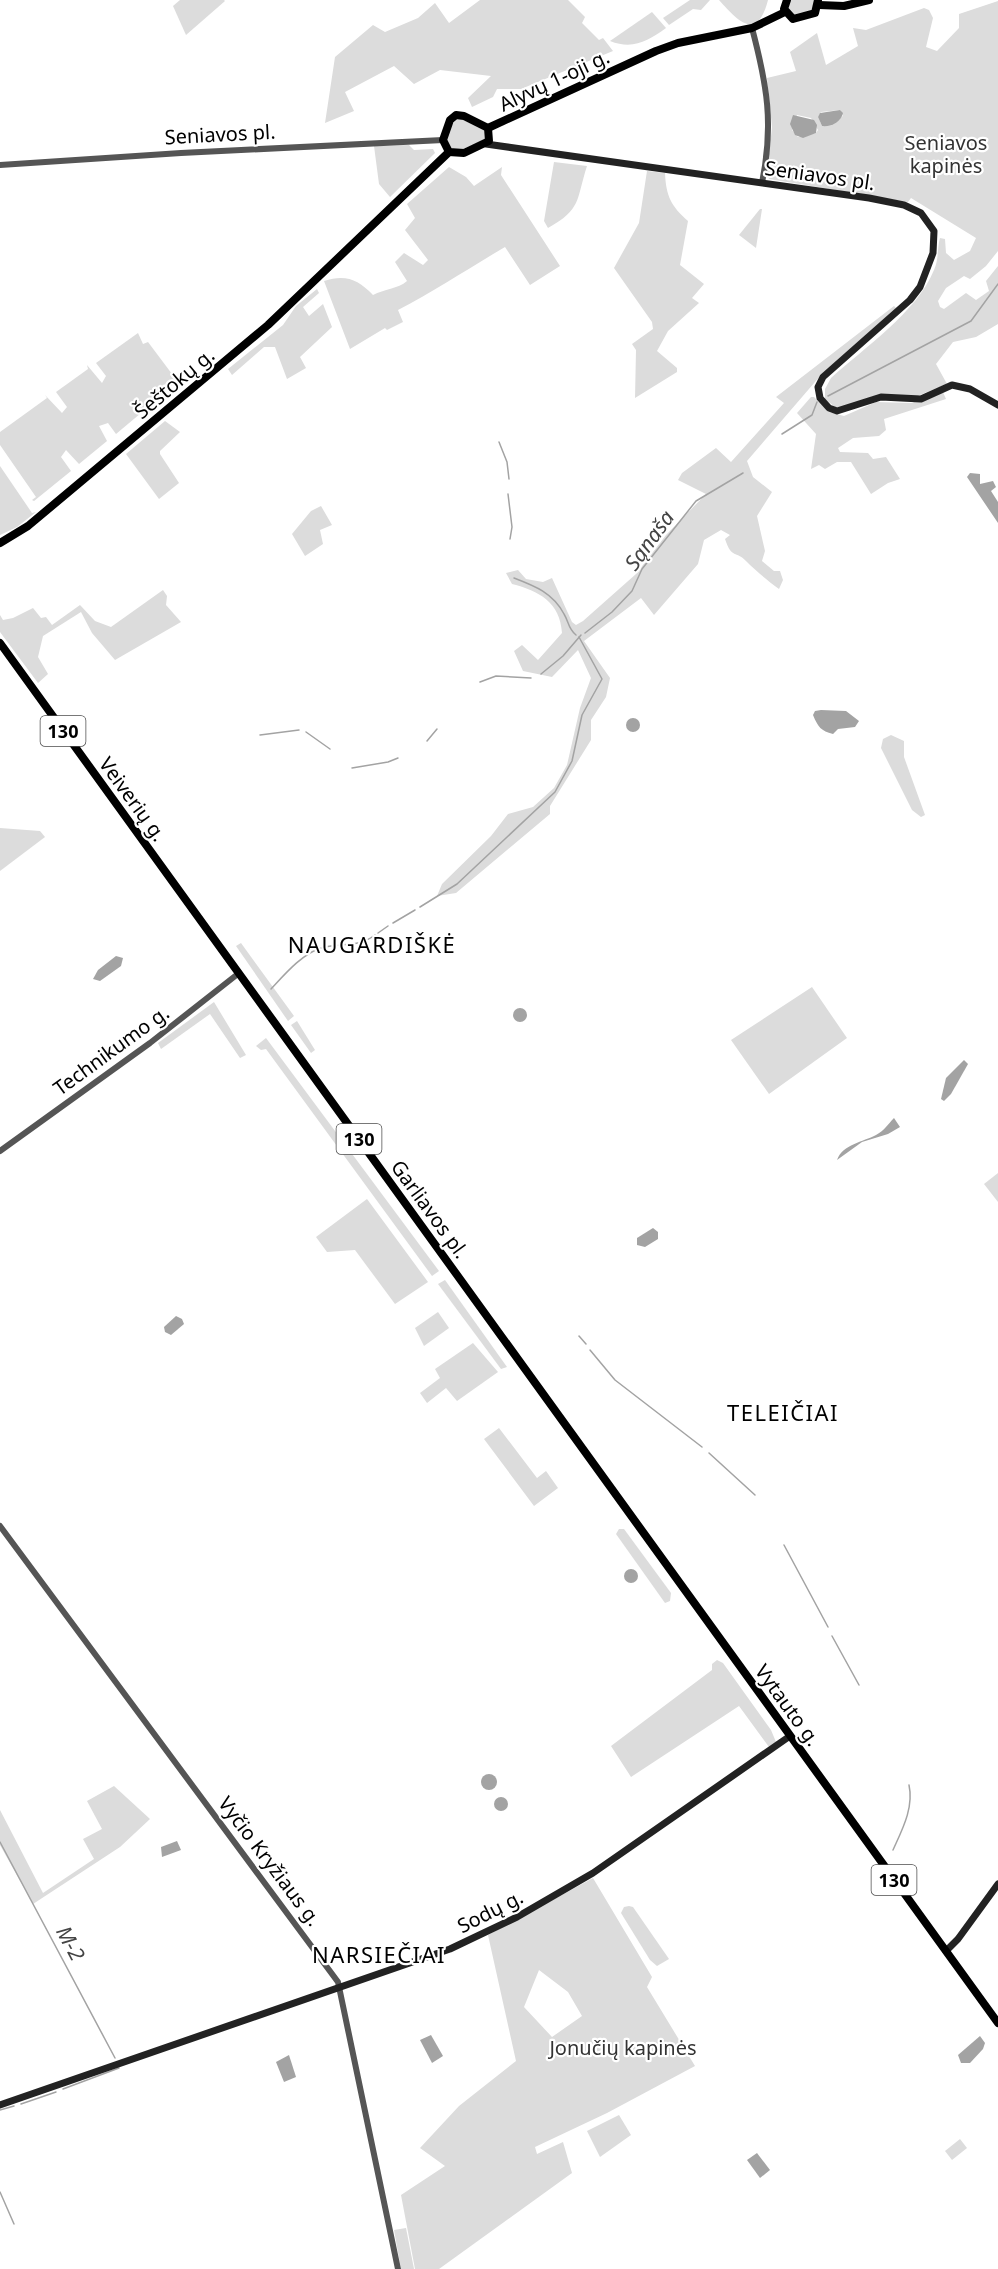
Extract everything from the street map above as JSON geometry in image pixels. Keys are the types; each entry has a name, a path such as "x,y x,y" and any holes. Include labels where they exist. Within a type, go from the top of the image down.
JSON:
{"main road":[{"path":"787,0 785,12 789,17 797,19 815,13 818,3 844,6 869,0"},
{"name":"Alyvų 1-oji g.","path":"488,128 678,43 752,28 785,12"},
{"path":"449,152 443,140 450,120 456,115 488,128 490,137 486,144"},
{"name":"Seniavos pl.","path":"449,152 460,154 486,144 904,205 921,213 934,231 935,246 931,262 915,294 824,377 818,391 823,403 837,411 881,397 921,399 952,385 970,390 998,405"},
{"name":"Šeštokų g.","path":"0,543 28,526 234,354 323,274 449,152"},
{"name":"Veiverių g.","path":"0,643 239,973"},
{"name":"Garliavos pl.","path":"239,973 552,1406"},
{"name":"Vytauto g.","path":"552,1406 998,2023"},
{"name":"Sodų g.","path":"0,2105 450,1949 517,1917 593,1873 790,1736"},
{"path":"945,1951 958,1939 998,1884"}],"street":[{"path":"752,28 765,80 770,118 762,183"},
{"name":"Seniavos pl.","path":"0,165 443,140"},
{"name":"Technikumo g.","path":"0,1151 141,1050 239,973"},
{"name":"Vyčio Kryžiaus g.","path":"0,1526 316,1950 339,1987 398,2269"}],"green space":[{"path":"180,0 225,1 186,35 173,6"},
{"path":"480,0 568,0 585,17 582,23 599,40 603,38 613,51 521,89 497,89 493,97 472,107 468,98 491,76 440,70 414,84 394,66 345,92 354,111 325,123 335,57 373,25 385,32 418,18 435,3 449,23"},
{"path":"690,0 710,0 701,10 693,9 669,25 663,18"},
{"path":"719,0 768,0 758,21 746,24"},
{"path":"791,0 815,0 811,12 792,16 787,6"},
{"name":"Seniavos kapinės","path":"998,1 998,251 986,266 970,279 964,276 946,288 938,301 940,307 944,309 966,293 976,300 989,291 986,281 998,266 998,324 976,337 953,342 936,364 947,384 915,397 874,396 842,407 835,407 825,399 825,389 831,378 903,315 915,300 934,270 940,238 945,239 946,253 954,260 970,251 976,238 911,198 908,202 769,179 767,173 772,127 767,78 796,71 790,52 817,33 826,65 858,46 853,28 866,30 924,8 929,10 933,18 926,47 937,51 959,28 959,14","holes":["840,110 843,116 822,126 818,117 821,112","797,115 811,118 818,130 816,133 798,137 792,130"]},
{"path":"652,12 666,28 640,43 626,45 610,41"},
{"path":"459,118 484,129 487,138 457,152 447,146 446,139 449,130"},
{"path":"409,145 414,150 433,149 435,153 390,197 379,184 374,146"},
{"path":"554,162 587,166 576,203 567,215 548,228 544,221"},
{"path":"449,167 466,177 474,186 502,167 501,175 560,266 530,285 505,247 398,310 403,322 387,330 385,328 350,349 324,281 338,278 351,279 373,295 407,281 395,262 404,253 423,265 428,260 405,230 415,218 407,204"},
{"path":"647,171 665,173 670,200 688,221 680,265 704,284 692,298 699,303 668,331 657,351 677,368 677,372 635,398 636,350 632,344 653,329 652,322 614,268 639,223"},
{"path":"762,209 756,248 739,235"},
{"path":"317,289 319,293 303,307 309,316 323,304 332,327 300,357 306,368 287,379 275,347 264,347 232,375 228,369 283,325 296,306"},
{"path":"894,306 896,308 821,375 747,461 753,477 772,492 757,516 765,551 762,561 774,571 780,571 783,580 779,589 743,558 732,552 725,539 730,535 721,530 704,540 698,564 654,615 641,598 584,641 610,678 606,697 591,720 591,740 550,806 550,814 456,893 437,896 442,884 491,836 508,814 533,807 554,788 567,765 580,708 591,678 578,650 552,677 523,671 514,651 522,645 538,660 562,633 557,613 552,606 539,594 512,584 506,573 518,570 526,579 543,582 552,578 572,622 576,625 583,621 636,574 666,535 706,494 678,480 682,473 716,448 731,462 784,403 776,397"},
{"path":"138,333 143,344 148,342 175,378 175,383 151,400 153,403 116,434 108,423 99,426 107,441 79,464 66,450 61,457 71,471 34,501 32,500 36,497 0,445 0,432 47,398 45,395 62,413 67,407 56,392 88,369 87,365 102,383 106,376 96,363"},
{"path":"942,390 946,399 884,419 886,430 879,436 853,438 838,448 840,452 868,453 873,459 886,457 900,479 888,483 871,494 851,462 837,462 825,469 819,465 811,469 816,434 797,413 811,397 814,397 829,412 844,416 876,402 912,403"},
{"path":"165,421 180,432 160,451 179,483 159,499 126,454"},
{"path":"0,466 32,513 36,512 17,527 0,535"},
{"path":"321,506 332,525 320,530 323,544 305,556 292,534 311,511"},
{"path":"163,590 167,596 166,605 181,622 115,660 92,633 81,612 43,636 38,657 48,674 38,683 0,632 0,615 3,620 13,618 33,608 41,618 46,617 52,625 80,605 95,621 111,627"},
{"path":"891,735 904,741 904,757 925,815 921,817 912,810 881,748 883,739"},
{"path":"0,828 40,831 45,837 0,871"},
{"path":"241,943 294,1016 288,1021 236,946"},
{"path":"812,987 847,1038 769,1094 731,1040"},
{"path":"214,1002 246,1055 240,1058 210,1014 161,1049 158,1043"},
{"path":"297,1021 315,1050 311,1053 291,1025"},
{"path":"266,1038 439,1271 432,1276 266,1049 261,1050 256,1046"},
{"path":"998,1173 998,1202 984,1184"},
{"path":"367,1199 428,1282 395,1304 355,1250 327,1252 316,1237"},
{"path":"445,1280 507,1367 501,1369 438,1284"},
{"path":"438,1312 449,1328 424,1346 415,1328"},
{"path":"473,1343 498,1372 457,1401 446,1388 427,1403 420,1393 440,1378 435,1369"},
{"path":"499,1428 537,1478 546,1471 558,1488 534,1506 484,1439"},
{"path":"619,1529 624,1529 671,1593 670,1601 665,1603 616,1534"},
{"path":"717,1660 723,1663 771,1730 776,1742 769,1747 739,1706 631,1777 611,1746 712,1670 712,1664"},
{"path":"114,1786 150,1819 120,1847 33,1904 0,1845 0,1810 43,1893 94,1859 83,1839 102,1829 87,1801"},
{"name":"Jonučių kapinės","path":"593,1878 652,1977 647,1987 695,2066 607,2113 535,2147 537,2154 563,2142 572,2173 439,2269 415,2269 401,2195 445,2166 420,2148 459,2106 516,2061 488,1935","holes":["539,1970 568,1992 582,2016 552,2037 524,2007"]},
{"path":"624,1907 633,1907 669,1959 657,1966 650,1960 621,1913"},
{"path":"619,2115 631,2135 600,2157 587,2131"},
{"path":"960,2139 967,2148 952,2160 945,2151"},
{"path":"406,2228 414,2269 401,2269 394,2230"}],"shaded area":[{"path":"840,110 843,113 838,121 832,125 822,126 818,117 820,113"},
{"path":"793,115 814,120 817,125 816,133 803,138 795,135 790,124"},
{"path":"970,473 980,474 980,484 993,481 996,487 991,491 998,502 998,523 967,477"},
{"path":"815,711 846,711 859,721 855,727 838,729 833,734 829,733 820,728 813,715"},
{"path":"630,718 636,718 640,725 636,732 630,732 626,728 626,722"},
{"path":"116,956 123,958 121,966 100,981 93,979 98,970"},
{"path":"517,1008 523,1008 527,1015 523,1022 517,1022 513,1018 513,1012"},
{"path":"964,1060 968,1064 951,1094 944,1101 941,1099 946,1078"},
{"path":"894,1118 900,1127 888,1134 862,1142 837,1160 844,1150 879,1133"},
{"path":"653,1228 658,1232 658,1239 645,1247 637,1245 637,1238"},
{"path":"176,1316 182,1319 184,1324 171,1335 165,1332 164,1327"},
{"path":"628,1569 634,1569 638,1576 634,1583 628,1583 624,1579 624,1573"},
{"path":"489,1774 495,1776 497,1782 495,1788 489,1790 483,1788 481,1782 483,1776"},
{"path":"498,1797 504,1797 508,1804 504,1811 498,1811 494,1807 494,1801"},
{"path":"177,1841 181,1850 162,1857 161,1847"},
{"path":"431,2035 443,2056 432,2063 420,2040"},
{"path":"980,2036 985,2043 983,2049 970,2063 961,2063 958,2055"},
{"path":"289,2055 296,2077 284,2082 276,2062"},
{"path":"757,2153 770,2170 760,2178 747,2160"}],"waterway":[{"name":"Sąnaša","path":"828,396 971,321 998,284"},
{"name":"Sąnaša","path":"782,434 812,415 817,402"},
{"path":"499,442 507,462 509,479"},
{"name":"Sąnaša","path":"585,633 612,612 632,591 642,569 696,501 743,473"},
{"path":"508,494 512,527 510,539"},
{"path":"514,578 549,595 560,607 571,630 576,635"},
{"path":"541,674 563,656 581,635"},
{"path":"420,907 457,884 555,792 572,761 582,715 602,679 579,637"},
{"path":"480,682 496,676 531,678"},
{"path":"427,741 437,729"},
{"path":"260,735 299,730"},
{"path":"306,732 330,749"},
{"path":"352,768 398,758"},
{"path":"393,923 415,910"},
{"path":"378,933 388,926"},
{"path":"271,989 294,965 314,951 327,946 354,944 375,935"},
{"path":"579,1336 586,1344"},
{"path":"590,1350 615,1380 702,1447"},
{"path":"709,1453 755,1495"},
{"path":"784,1545 828,1627"},
{"path":"832,1636 859,1685"},
{"path":"893,1850 909,1810 909,1785"},
{"name":"M-2","path":"0,1842 115,2058"},
{"name":"M-2","path":"63,2089 119,2068"},
{"name":"M-2","path":"21,2104 56,2092"},
{"name":"M-2","path":"0,2110 14,2106"},
{"name":"M-2","path":"0,2192 14,2224"}],"district":[{"name":"NAUGARDIŠKĖ","path":"372,944"},
{"name":"TELEIČIAI","path":"783,1412"},
{"name":"NARSIEČIAI","path":"379,1954"}]}
